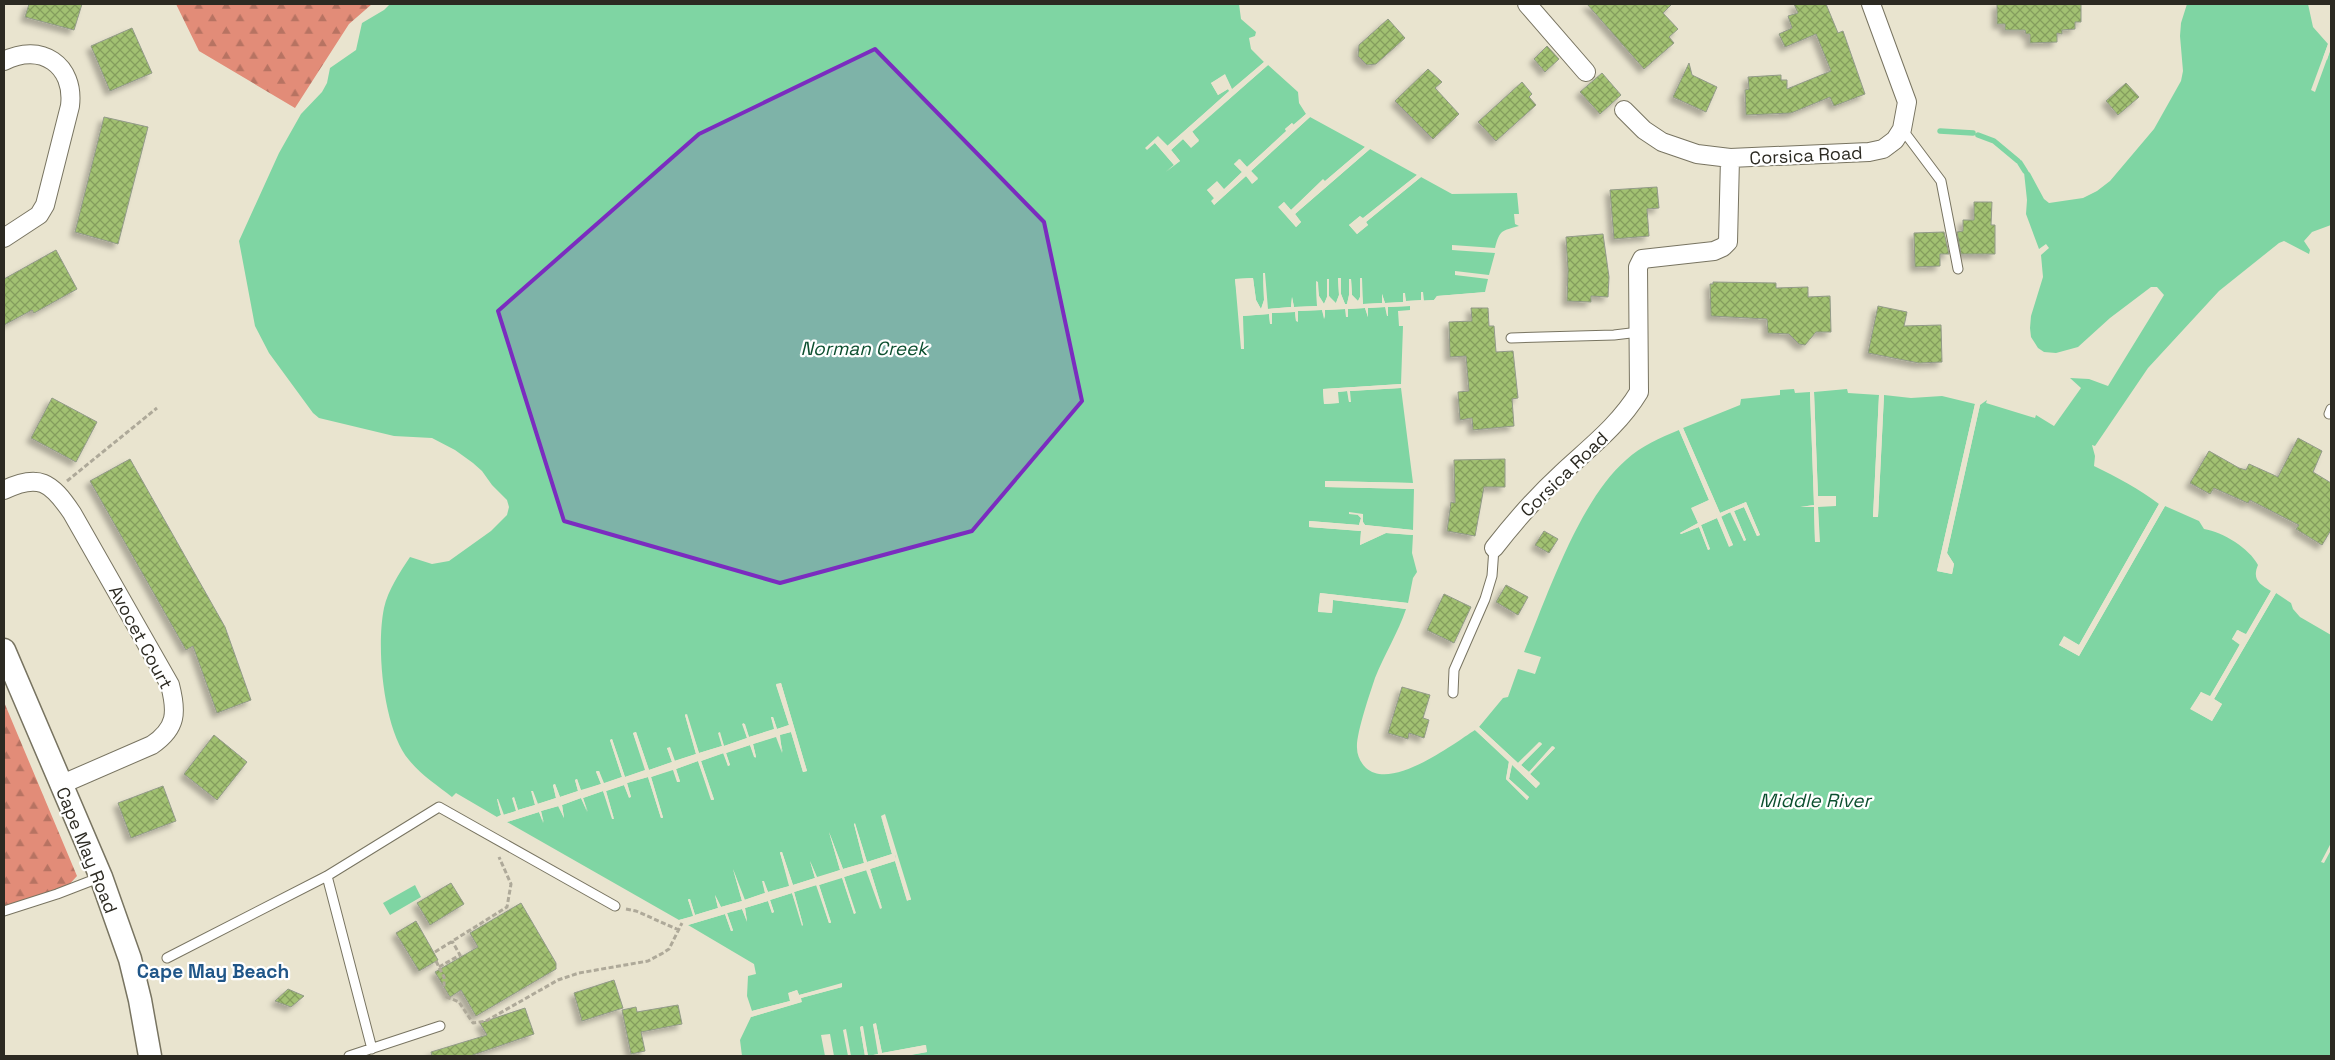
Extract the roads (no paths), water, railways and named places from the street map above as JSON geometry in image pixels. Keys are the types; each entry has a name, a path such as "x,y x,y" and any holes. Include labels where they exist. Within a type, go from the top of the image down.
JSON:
{"street":[{"path":"1527,4 1586,72"},
{"path":"1871,4 1907,102 1902,129"},
{"path":"4,61 16,55 30,53 44,56 63,70 72,93 44,205 38,215 4,238"},
{"path":"1624,110 1644,130 1662,142 1697,154 1730,158"},
{"name":"Corsica Road","path":"1494,548 1529,506 1630,407 1639,392 1637,277 1642,259 1714,251 1723,247 1728,242 1730,158 1869,152 1883,149 1895,140 1902,129"},
{"name":"Avocet Court","path":"4,490 22,482 38,482 55,490 72,513 170,685 175,705 173,721 164,736 152,745 60,785"},
{"name":"Cape May Road","path":"4,650 60,785 101,877 130,959 140,1000 150,1056"}],"lane":[{"path":"1902,129 1941,181 1958,269"},
{"path":"1511,338 1598,336 1638,332"},
{"path":"1453,693 1454,670 1486,599 1492,576 1494,548"},
{"path":"167,958 327,876 439,807 615,906"},
{"path":"327,876 372,1049"},
{"path":"4,911 101,877"},
{"path":"349,1056 440,1026"}],"water":[{"path":"390,4 1239,4 1241,19 1256,32 1255,36 1249,38 1251,49 1264,62 1232,90 1225,75 1211,83 1218,95 1228,89 1230,91 1167,146 1158,137 1155,143 1174,165 1166,172 1180,161 1171,150 1183,139 1191,147 1199,140 1192,132 1268,65 1298,92 1299,103 1306,114 1285,129 1287,131 1247,167 1239,159 1234,164 1242,172 1224,190 1217,182 1207,190 1214,198 1214,205 1246,176 1253,183 1258,178 1251,171 1310,117 1365,147 1324,182 1323,180 1291,210 1284,202 1279,207 1296,227 1301,222 1295,214 1370,149 1417,175 1362,219 1360,216 1349,225 1357,234 1368,225 1366,222 1421,177 1452,194 1517,193 1519,214 1514,214 1515,224 1519,226 1502,232 1498,237 1495,248 1452,245 1452,250 1495,253 1489,275 1455,271 1455,275 1488,279 1485,292 1437,296 1434,300 1406,301 1404,293 1404,302 1385,303 1382,294 1382,303 1363,304 1360,279 1360,297 1358,301 1352,295 1351,279 1349,279 1349,295 1347,304 1345,304 1341,294 1341,278 1338,278 1339,295 1334,304 1329,296 1329,279 1327,279 1327,297 1324,304 1319,296 1316,281 1317,306 1294,307 1292,297 1291,307 1267,309 1263,273 1264,300 1261,309 1256,300 1253,278 1235,279 1244,349 1242,316 1269,314 1270,323 1272,324 1272,313 1295,312 1296,321 1298,321 1298,311 1322,310 1324,319 1325,310 1346,309 1346,317 1348,309 1365,308 1368,317 1368,308 1386,307 1388,315 1388,307 1410,306 1410,310 1398,311 1399,326 1403,326 1401,384 1323,389 1324,404 1338,403 1338,392 1348,391 1350,402 1350,391 1401,388 1413,483 1326,481 1325,487 1414,489 1413,530 1365,525 1363,514 1358,515 1361,518 1359,525 1310,521 1309,527 1361,531 1360,545 1386,533 1413,535 1412,553 1417,572 1413,578 1408,603 1320,593 1318,611 1332,613 1333,600 1406,609 1375,678 1361,724 1357,751 1362,764 1366,768 1377,774 1391,774 1406,770 1438,754 1475,730 1509,762 1506,779 1527,800 1529,797 1509,779 1512,764 1536,788 1540,784 1530,774 1555,748 1552,746 1529,772 1521,765 1542,744 1539,742 1518,763 1479,727 1503,698 1508,697 1518,669 1535,674 1541,657 1524,652 1554,577 1579,523 1609,478 1626,460 1644,446 1679,430 1709,500 1692,508 1698,523 1680,533 1699,527 1708,550 1710,549 1701,525 1717,518 1729,546 1733,545 1721,516 1731,512 1744,541 1746,540 1734,511 1744,507 1757,536 1760,535 1746,502 1720,513 1683,428 1740,405 1741,399 1780,395 1780,390 1794,389 1795,393 1810,392 1814,505 1801,507 1814,506 1815,542 1819,542 1818,506 1836,506 1836,496 1818,497 1814,392 1847,389 1848,393 1879,395 1873,517 1878,517 1884,395 1911,398 1942,396 1975,404 1937,571 1952,574 1954,564 1947,553 1980,405 1987,400 1986,403 2035,418 2036,415 2054,426 2081,388 2070,378 2089,379 2108,386 2164,295 2157,287 2151,287 2110,318 2078,347 2056,353 2044,352 2038,348 2031,337 2031,316 2043,277 2041,255 2049,248 2046,244 2039,249 2026,214 2027,200 2024,172 2027,170 2030,173 2044,199 2049,203 2083,198 2097,191 2110,181 2154,129 2181,81 2183,71 2180,36 2181,23 2187,4 2308,4 2313,27 2328,44 2323,58 2327,60 2331,48 2331,225 2312,232 2304,241 2310,250 2309,254 2284,241 2279,243 2219,291 2148,368 2095,446 2092,445 2095,456 2094,466 2128,483 2159,504 2079,645 2064,637 2059,645 2079,656 2165,506 2199,521 2204,529 2227,537 2242,547 2258,565 2256,578 2271,591 2246,635 2238,630 2232,639 2240,644 2210,697 2201,692 2191,709 2212,721 2222,704 2214,699 2276,593 2291,603 2293,609 2300,617 2331,635 2331,843 2321,862 2324,863 2331,850 2331,1056 906,1056 927,1052 926,1045 882,1053 876,1024 873,1024 879,1054 868,1056 862,1026 860,1027 865,1056 851,1056 846,1029 843,1030 848,1056 834,1056 830,1034 821,1035 825,1056 742,1056 740,1040 751,1017 801,1002 801,998 842,987 842,984 799,995 797,990 789,993 790,1001 752,1011 747,996 748,976 756,974 754,964 688,925 725,914 731,931 733,930 727,913 742,909 747,921 745,908 768,901 772,913 774,912 770,900 792,893 803,925 794,892 817,885 829,923 831,922 819,885 842,877 854,914 844,877 867,870 882,908 870,869 895,861 907,900 911,900 881,816 892,854 867,862 854,824 864,863 843,869 829,832 840,870 817,878 810,861 815,878 793,885 782,852 780,853 790,886 768,892 763,881 765,893 744,900 733,869 742,901 721,907 715,895 718,908 695,915 690,899 688,900 694,916 679,920 507,822 539,812 543,823 541,811 559,806 564,818 562,805 581,798 587,812 583,798 603,791 614,819 606,791 624,785 629,797 631,797 627,783 648,777 661,818 663,817 651,777 673,769 678,782 680,781 676,769 698,761 712,800 714,799 701,761 724,753 728,766 730,765 726,753 750,745 754,757 756,757 753,744 777,736 783,753 779,735 791,732 803,772 807,771 781,683 776,685 789,725 777,729 773,717 771,717 775,729 749,737 745,724 743,724 747,738 724,746 719,732 722,746 699,753 686,714 696,754 674,761 670,748 667,748 672,762 649,770 636,732 633,733 646,770 625,777 612,739 610,740 622,777 603,784 599,771 596,772 601,784 581,791 577,779 575,780 578,791 560,797 555,784 553,785 556,798 537,804 532,791 535,805 518,810 514,797 516,811 503,815 497,799 501,815 497,817 456,793 452,797 429,780 409,760 400,746 393,729 384,687 382,665 381,644 384,608 395,581 410,557 432,564 449,561 491,531 507,515 509,507 507,500 473,463 455,450 432,438 394,436 319,418 313,413 269,353 255,326 239,241 279,153 301,114 322,92 327,83 330,68 356,50 362,23 384,10"},
{"path":"415,885 421,897 390,915 383,903"}],"waterway":[{"path":"1940,131 1973,133"},
{"path":"1978,135 1994,141 2018,161"},
{"path":"2020,163 2025,171"}],"district":[{"name":"Cape May Beach","path":"213,971"}],"water label":[{"name":"Norman Creek","path":"864,348"},
{"name":"Middle River","path":"1815,800"}]}
